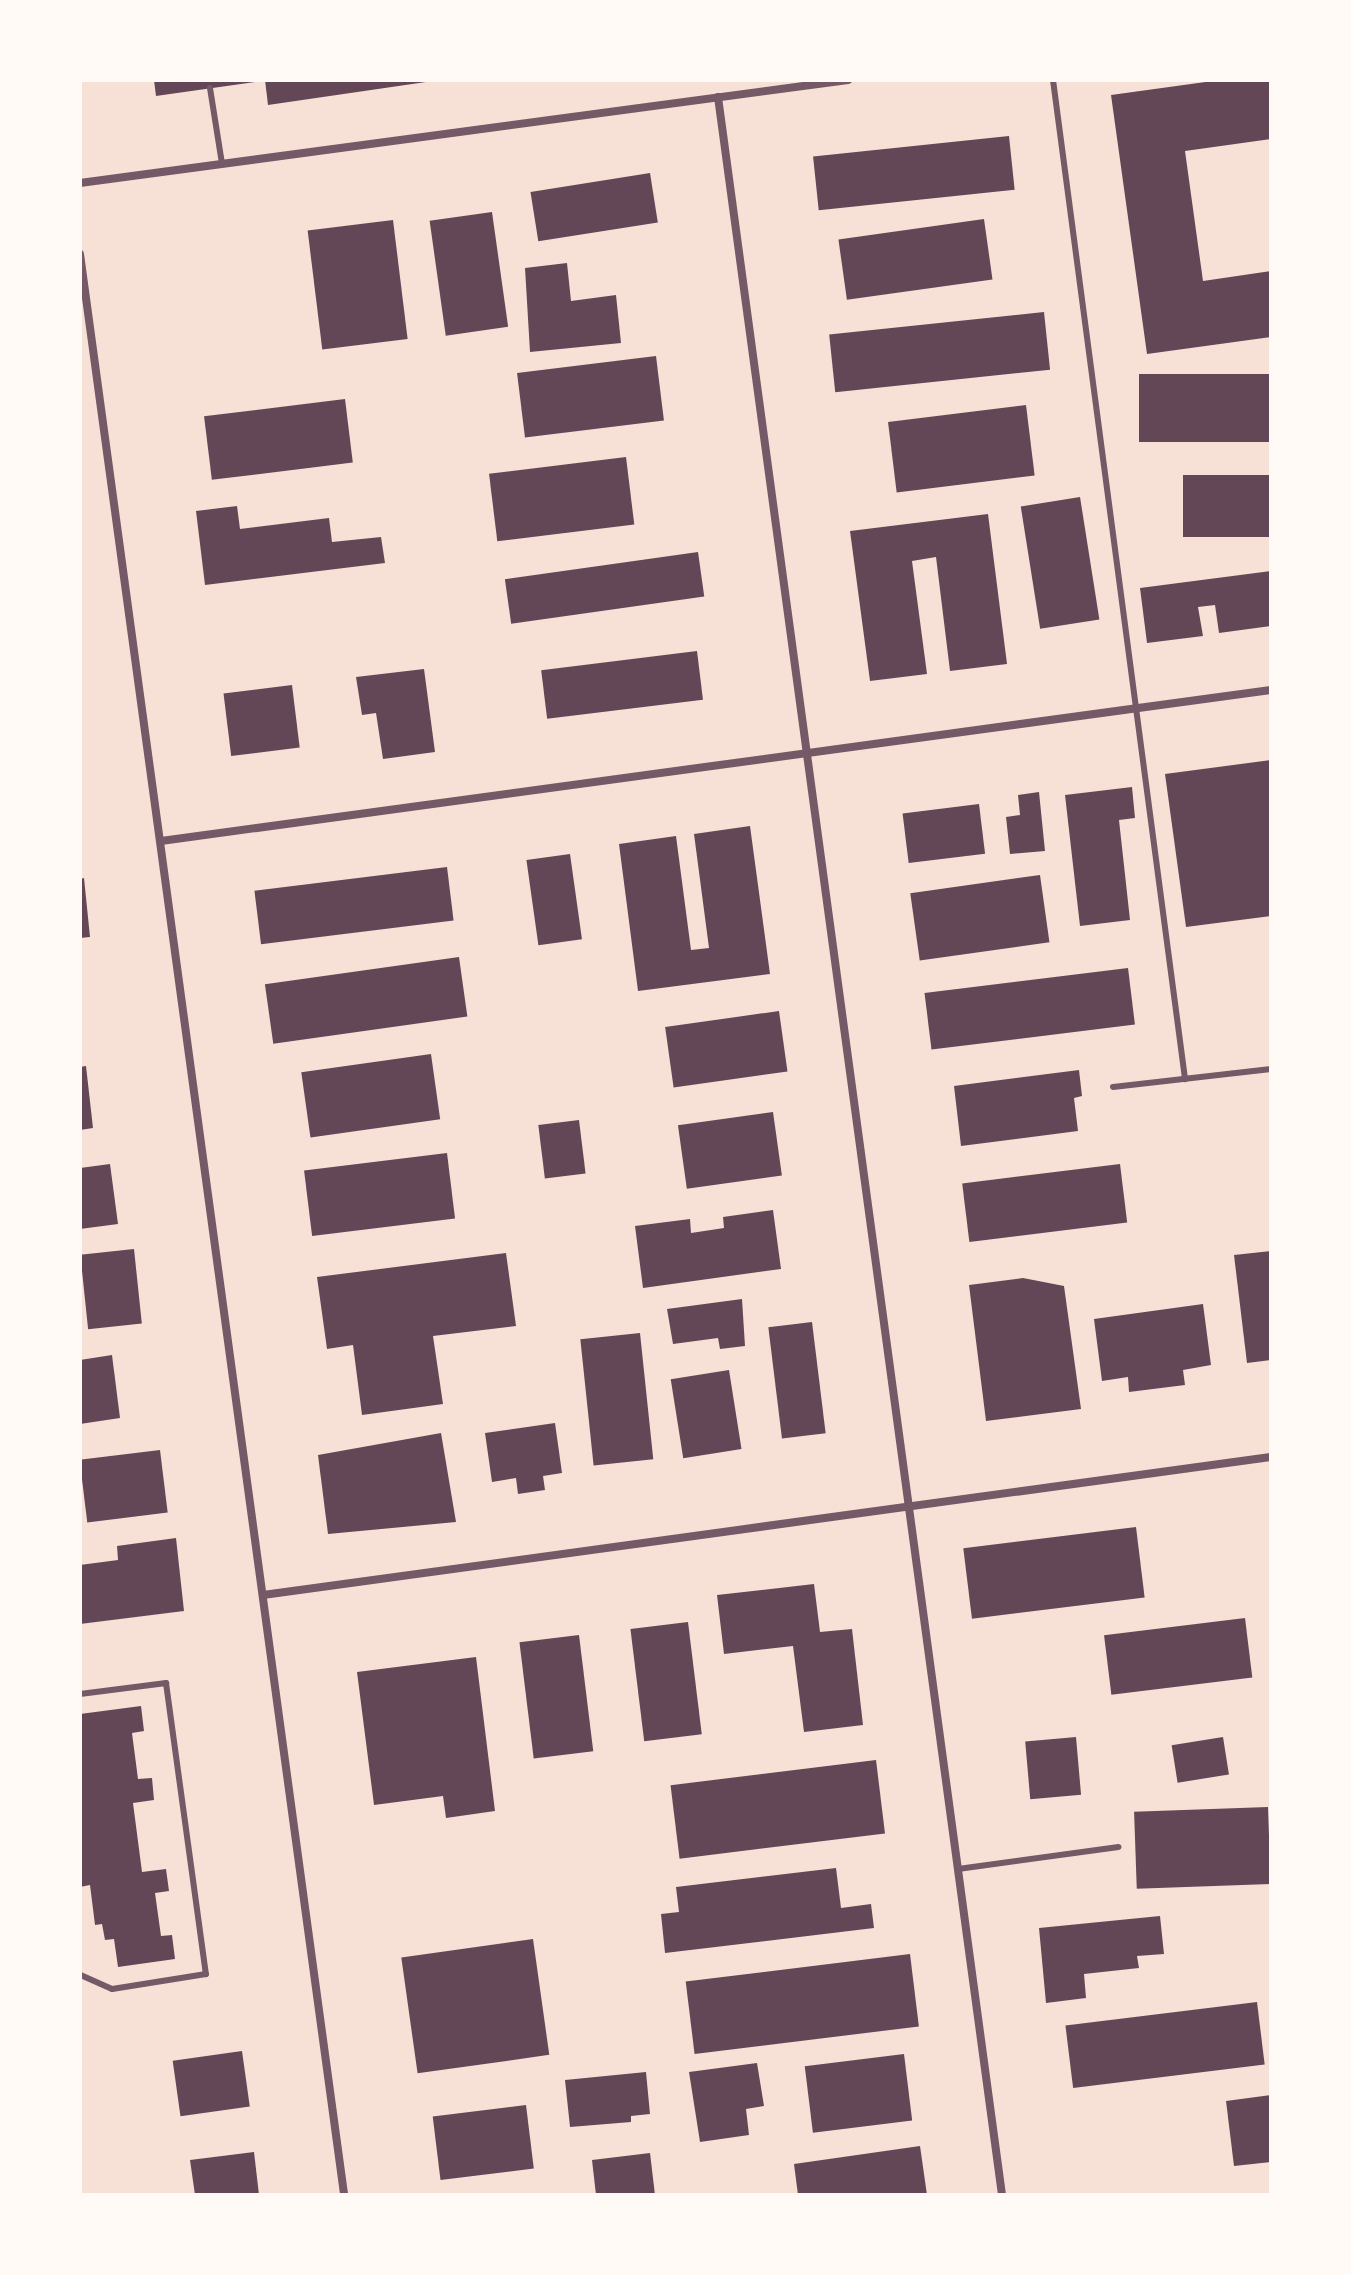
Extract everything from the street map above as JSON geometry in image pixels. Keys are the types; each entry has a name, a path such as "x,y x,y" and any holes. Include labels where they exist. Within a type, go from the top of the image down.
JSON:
{"street":[{"path":"80,183 848,80"},
{"path":"718,97 1002,2195"},
{"path":"80,254 344,2195"},
{"path":"161,841 1271,690"},
{"path":"263,1595 908,1504 1271,1457"}],"lane":[{"path":"1053,80 1139,707 1142,767 1185,1079"},
{"path":"210,88 222,164"},
{"path":"1113,1087 1271,1069"},
{"path":"80,1694 166,1683 206,1974 112,1989 80,1975"},
{"path":"958,1869 1119,1847"}],"building":[{"path":"154,80 255,80 255,82 156,96"},
{"path":"265,80 426,80 426,82 268,105"},
{"path":"1220,80 1271,80 1271,139 1185,151 1203,281 1271,271 1271,337 1147,354 1111,95"},
{"path":"1009,136 1015,190 819,210 813,157"},
{"path":"650,173 658,222 538,241 530,192"},
{"path":"492,212 508,327 446,336 430,221"},
{"path":"984,219 992,279 847,300 838,239"},
{"path":"393,220 408,339 322,350 308,230"},
{"path":"567,263 571,301 616,295 621,343 530,352 525,268"},
{"path":"1044,312 1050,370 835,392 829,335"},
{"path":"656,356 664,421 525,438 517,373"},
{"path":"1139,374 1271,374 1271,442 1139,442"},
{"path":"345,399 353,463 212,480 204,416"},
{"path":"1026,405 1035,475 897,492 888,422"},
{"path":"626,457 634,524 497,541 489,474"},
{"path":"1183,475 1271,475 1271,537 1183,537"},
{"path":"1080,497 1099,619 1040,629 1021,506"},
{"path":"237,506 240,529 329,518 332,542 381,537 385,563 205,585 196,511"},
{"path":"988,514 1007,664 950,671 936,557 912,561 927,674 870,681 850,531"},
{"path":"698,552 704,597 511,624 505,579"},
{"path":"1271,571 1271,626 1219,633 1215,605 1198,607 1203,636 1147,643 1140,588"},
{"path":"697,651 703,700 547,719 541,670"},
{"path":"424,669 435,752 383,759 376,713 362,715 356,677"},
{"path":"292,685 300,748 231,756 224,693"},
{"path":"1271,760 1271,916 1186,927 1165,774"},
{"path":"1132,787 1135,818 1119,820 1130,920 1080,926 1065,795"},
{"path":"1039,792 1045,851 1010,854 1006,817 1020,815 1018,795"},
{"path":"979,804 985,854 909,863 903,813"},
{"path":"750,826 770,974 638,991 619,844 676,836 691,950 709,948 694,834"},
{"path":"570,854 582,939 538,945 526,860"},
{"path":"447,867 454,921 261,944 254,891"},
{"path":"1040,875 1049,942 920,961 910,893"},
{"path":"84,878 90,937 80,938 80,879"},
{"path":"459,957 467,1016 273,1044 265,984"},
{"path":"1128,968 1135,1025 931,1050 925,993"},
{"path":"779,1011 787,1071 674,1087 665,1027"},
{"path":"431,1054 440,1119 310,1138 301,1072"},
{"path":"86,1066 93,1128 80,1130 80,1067"},
{"path":"1079,1070 1082,1096 1074,1098 1078,1131 961,1146 954,1086"},
{"path":"773,1112 782,1175 687,1189 678,1125"},
{"path":"579,1120 586,1174 545,1179 538,1125"},
{"path":"447,1153 455,1219 312,1236 304,1171"},
{"path":"110,1164 118,1224 80,1229 80,1168"},
{"path":"1120,1164 1127,1223 969,1242 962,1183"},
{"path":"773,1210 781,1269 643,1288 635,1226 690,1219 691,1233 724,1228 723,1217"},
{"path":"134,1249 142,1324 88,1329 80,1255"},
{"path":"1271,1251 1271,1360 1247,1363 1234,1255"},
{"path":"506,1253 516,1326 433,1336 443,1404 362,1415 353,1345 327,1349 317,1277"},
{"path":"1023,1278 1064,1286 1081,1409 986,1421 969,1285"},
{"path":"742,1299 745,1346 720,1349 718,1338 673,1344 667,1309"},
{"path":"1203,1304 1211,1365 1183,1370 1185,1385 1129,1392 1128,1377 1102,1381 1094,1319"},
{"path":"812,1322 826,1433 782,1439 768,1327"},
{"path":"640,1333 653,1459 594,1466 580,1339"},
{"path":"112,1355 120,1418 80,1424 80,1360"},
{"path":"729,1370 742,1449 683,1458 671,1379"},
{"path":"555,1423 562,1473 543,1476 545,1490 518,1494 516,1478 492,1482 485,1433"},
{"path":"441,1433 456,1522 328,1534 318,1455"},
{"path":"160,1450 168,1513 87,1522 80,1460"},
{"path":"1136,1527 1145,1597 972,1619 963,1548"},
{"path":"176,1538 184,1611 80,1624 80,1565 118,1560 117,1546"},
{"path":"814,1584 820,1632 852,1629 863,1725 804,1732 793,1646 724,1654 717,1595"},
{"path":"1245,1618 1252,1678 1111,1695 1104,1635"},
{"path":"688,1622 702,1734 644,1741 630,1629"},
{"path":"579,1635 593,1751 534,1758 519,1642"},
{"path":"476,1657 495,1811 446,1818 443,1796 374,1805 357,1672"},
{"path":"141,1706 144,1731 132,1733 138,1779 152,1778 154,1800 133,1803 142,1872 166,1869 169,1891 155,1893 161,1936 172,1935 175,1959 118,1967 114,1939 105,1940 102,1924 95,1925 90,1885 80,1887 80,1714"},
{"path":"1076,1737 1081,1795 1030,1799 1025,1741"},
{"path":"1223,1737 1229,1775 1178,1783 1172,1745"},
{"path":"876,1760 885,1833 680,1859 671,1785"},
{"path":"1268,1807 1271,1884 1137,1889 1134,1812"},
{"path":"836,1868 841,1908 871,1904 874,1928 665,1953 661,1914 679,1912 676,1887"},
{"path":"1160,1916 1164,1954 1137,1956 1139,1968 1084,1974 1086,1998 1046,2003 1039,1928"},
{"path":"533,1939 549,2055 418,2073 401,1958"},
{"path":"910,1954 919,2026 695,2054 686,1982"},
{"path":"1257,2002 1265,2065 1073,2088 1065,2026"},
{"path":"242,2051 250,2106 180,2116 173,2061"},
{"path":"904,2054 912,2121 813,2133 805,2066"},
{"path":"757,2063 764,2106 746,2109 749,2135 700,2142 689,2072"},
{"path":"646,2072 650,2114 631,2116 631,2122 570,2127 565,2080"},
{"path":"1271,2095 1271,2162 1234,2166 1226,2101"},
{"path":"526,2105 534,2169 441,2180 433,2116"},
{"path":"920,2146 927,2195 798,2195 794,2164"},
{"path":"254,2152 259,2195 195,2195 190,2160"},
{"path":"650,2153 655,2195 596,2195 592,2160"}]}
